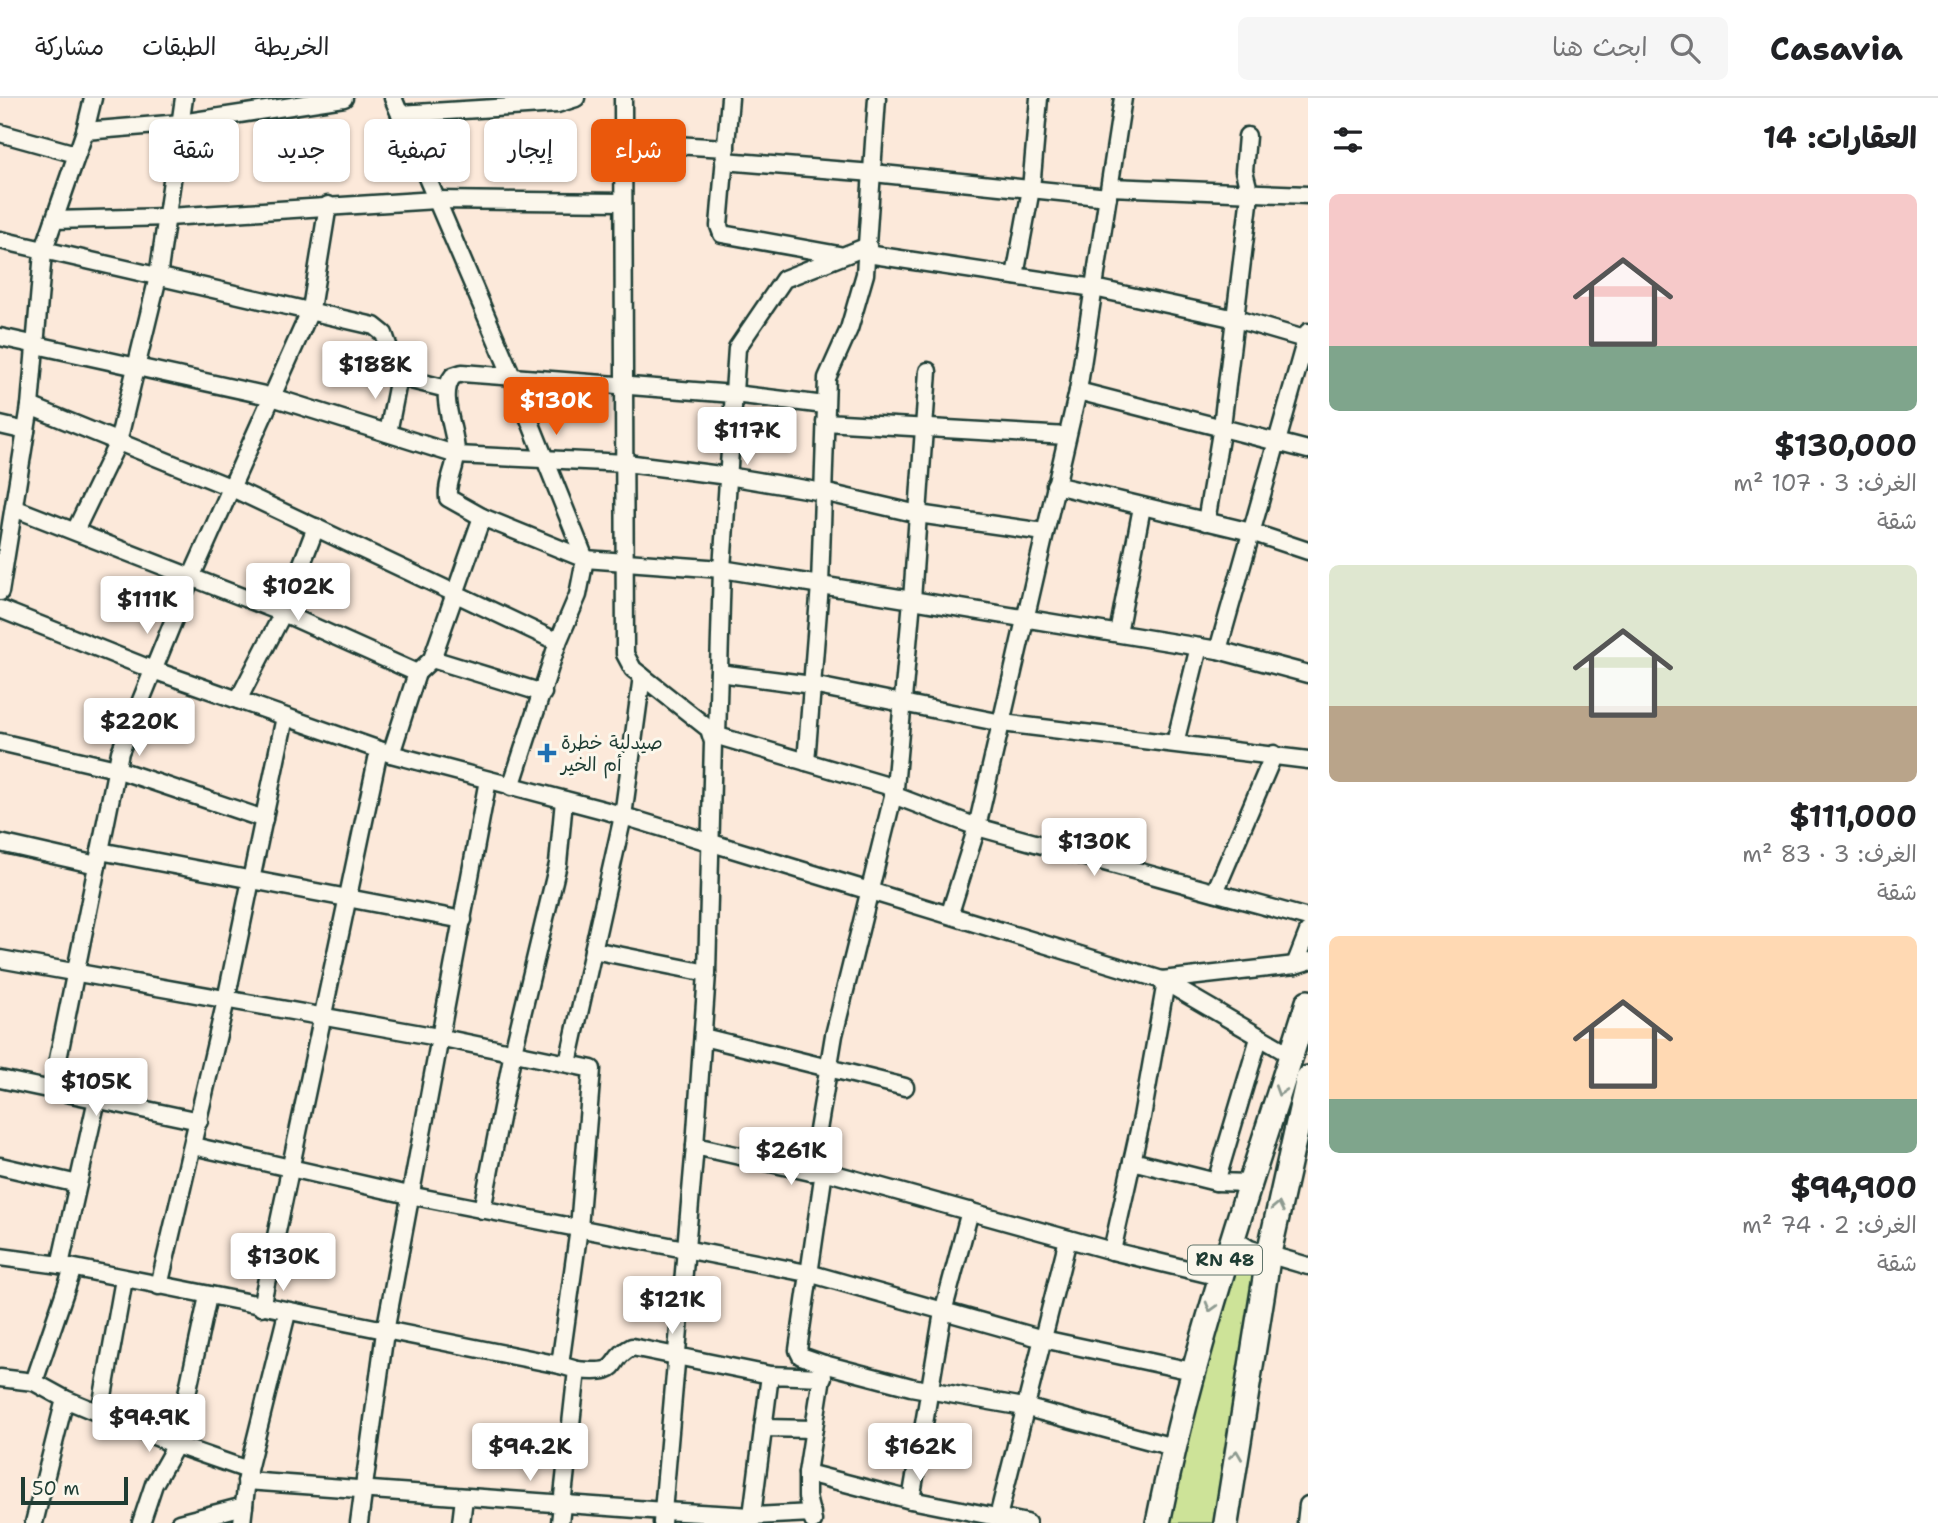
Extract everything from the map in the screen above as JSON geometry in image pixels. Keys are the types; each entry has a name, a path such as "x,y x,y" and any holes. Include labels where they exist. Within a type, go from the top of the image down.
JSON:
{"highway":[{"name":"RN 48","path":"1158,1523 1192,1371 1308,1002"},
{"name":"RN 48","path":"1226,1523 1269,1253 1308,1077"}],"street":[{"path":"0,592 30,406 33,345 43,252 85,131 93,98"},
{"path":"181,119 184,98"},
{"path":"207,119 344,98"},
{"path":"393,98 511,374 585,559 578,595 558,642 511,787"},
{"path":"400,114 461,104 557,104 576,98"},
{"path":"623,98 623,119"},
{"path":"730,98 719,226 722,234 842,256"},
{"path":"806,762 820,585 825,405 829,369 855,313 867,250 877,98"},
{"path":"1015,276 1031,189 1039,98"},
{"path":"950,913 977,827 1078,391 1123,98"},
{"path":"85,131 149,126"},
{"path":"0,133 76,155"},
{"path":"1206,522 1222,426 1250,195 1244,171 1247,136"},
{"path":"686,149 873,173 1031,189 1308,195"},
{"path":"75,531 118,442 158,278 173,182"},
{"path":"623,182 627,561 625,654 633,669 714,735 894,792 977,827 1308,918"},
{"path":"54,220 168,217 436,200 623,202"},
{"path":"52,1089 123,742 269,396 311,309 328,205"},
{"path":"0,240 158,278 311,309 380,329 399,377 388,433"},
{"path":"663,1517 703,1037 722,569 737,348 778,286 793,274 867,250 1094,288 1307,337 1218,650"},
{"path":"0,337 269,396 457,455 626,463 728,475 823,492 918,514 1044,533"},
{"path":"823,1370 802,1356 799,1350 812,1274 818,1171 829,1068 894,792 904,703 928,371"},
{"path":"825,405 511,374 462,373 453,376 447,389 457,455 447,487 448,498 482,517 585,559 722,569 1218,650 1308,674"},
{"path":"399,377 447,389"},
{"path":"1078,391 1308,450"},
{"path":"30,406 232,488 558,642"},
{"path":"825,422 1067,436"},
{"path":"0,425 26,431"},
{"path":"1055,485 1251,533 1308,551"},
{"path":"1118,633 1142,507"},
{"path":"15,508 190,580 283,613 417,673"},
{"path":"261,1307 322,1017 385,752 417,673 432,659 482,517"},
{"path":"238,700 283,613 316,527"},
{"path":"0,609 153,670 385,752 623,816 950,913 1164,981 1291,1055"},
{"path":"1175,743 1199,647"},
{"path":"432,659 543,693"},
{"path":"719,673 812,685 1002,723 1308,760"},
{"path":"568,1063 623,816 642,676"},
{"path":"159,1286 226,1000 285,717"},
{"path":"0,742 116,769 264,819"},
{"path":"1215,892 1274,754"},
{"path":"359,1523 385,1332 488,780"},
{"path":"482,1210 513,1052 556,873 564,800"},
{"path":"0,843 251,880 463,920"},
{"path":"1164,981 1301,963 1308,932"},
{"path":"593,950 707,973"},
{"path":"0,959 438,1037 590,1067 594,1073 579,1228 560,1366"},
{"path":"1112,1251 1132,1161 1164,981"},
{"path":"703,1037 905,1087"},
{"path":"1216,1182 1259,1038"},
{"path":"0,1079 199,1121"},
{"path":"34,1382 67,1267 78,1184 97,1099"},
{"path":"193,1146 409,1195 812,1274 1043,1339 1192,1371"},
{"path":"695,1146 818,1171 1112,1251 1220,1277"},
{"path":"1132,1161 1216,1182 1250,1183"},
{"path":"0,1166 78,1184"},
{"path":"911,1500 943,1312 970,1211"},
{"path":"1232,1238 1250,1249 1308,1266"},
{"path":"998,1517 1068,1239"},
{"path":"0,1257 67,1267 577,1370 610,1370 632,1347 770,1374 823,1370 1024,1407 1173,1447"},
{"path":"100,1413 124,1279"},
{"path":"141,1523 154,1484 176,1445 208,1296"},
{"path":"179,1523 243,1515 247,1476 287,1312"},
{"path":"560,1523 577,1370"},
{"path":"0,1378 34,1382 65,1399 247,1476 363,1490 561,1504 663,1517 751,1519 813,1518 807,1497 807,1474 823,1370"},
{"path":"751,1519 770,1374"},
{"path":"34,1523 65,1399"},
{"path":"763,1428 814,1429"},
{"path":"807,1474 937,1506 1027,1523"},
{"path":"461,1523 464,1498"},
{"path":"1306,1523 1308,1504"},
{"path":"934,1523 937,1506"}],"green space":[{"path":"1234,1252 1256,1256 1217,1523 1167,1523"}],"place":[{"name":"صيدلية خطرة أم الخير","path":"547,753"}]}
